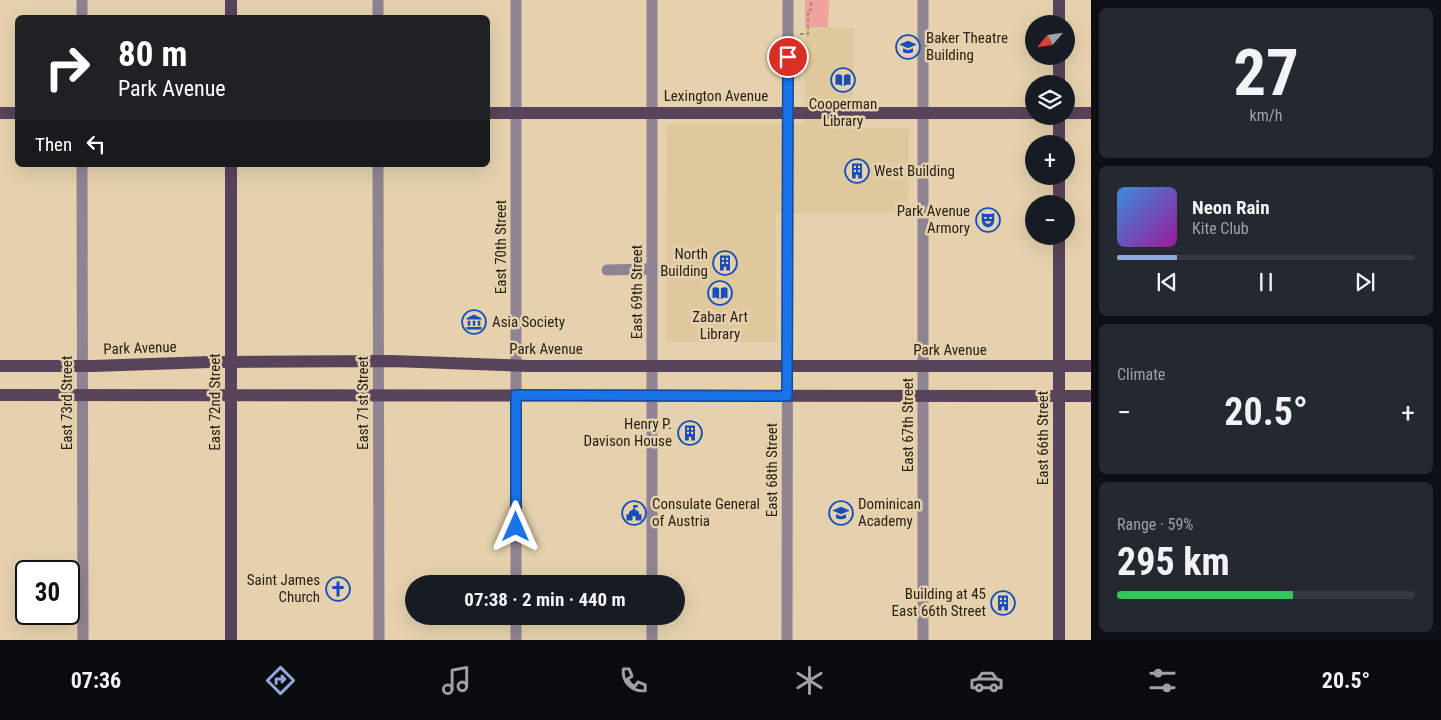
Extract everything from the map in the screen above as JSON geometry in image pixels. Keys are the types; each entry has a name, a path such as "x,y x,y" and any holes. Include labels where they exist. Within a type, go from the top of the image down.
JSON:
{"main road":[{"path":"231,0 231,15"},
{"path":"1059,0 1059,15"},
{"path":"0,113 15,113"},
{"name":"Lexington Avenue","path":"490,113 1025,113"},
{"path":"1075,113 1091,113"},
{"name":"East 72nd Street","path":"231,167 231,640"},
{"name":"East 66th Street","path":"1059,245 1059,640"},
{"name":"Park Avenue","path":"0,366 231,362 378,362 516,366 1091,366"},
{"path":"0,395 1091,396"}],"street":[{"path":"82,0 82,15"},
{"path":"378,0 378,15"},
{"name":"East 70th Street","path":"516,0 516,575"},
{"name":"East 69th Street","path":"652,0 652,575"},
{"name":"East 68th Street","path":"787,640 788,0"},
{"name":"East 67th Street","path":"923,0 923,640"},
{"name":"East 73rd Street","path":"82,167 84,640"},
{"name":"East 71st Street","path":"378,167 379,640"},
{"path":"607,270 652,269"},
{"path":"516,625 516,640"},
{"path":"652,625 652,640"}],"path":[{"path":"800,34 808,34 808,10 811,10 811,0"}],"shaded area":[{"path":"805,0 829,0 828,27 805,27"},
{"path":"805,27 854,28 853,128 909,128 908,213 776,213 776,342 666,342 667,124 804,124"}],"place":[{"name":"Baker Theatre Building","path":"908,47"},
{"name":"Cooperman Library","path":"843,80"},
{"name":"West Building","path":"857,171"},
{"name":"Park Avenue Armory","path":"988,220"},
{"name":"North Building","path":"725,263"},
{"name":"Zabar Art Library","path":"720,293"},
{"name":"Asia Society","path":"474,322"},
{"name":"Henry P. Davison House","path":"690,433"},
{"name":"Consulate General of Austria","path":"634,513"},
{"name":"Dominican Academy","path":"841,513"},
{"name":"Saint James Church","path":"338,589"},
{"name":"Building at 45 East 66th Street","path":"1003,603"}],"route":[{"path":"516,527 516,395 787,396 788,57"}]}
